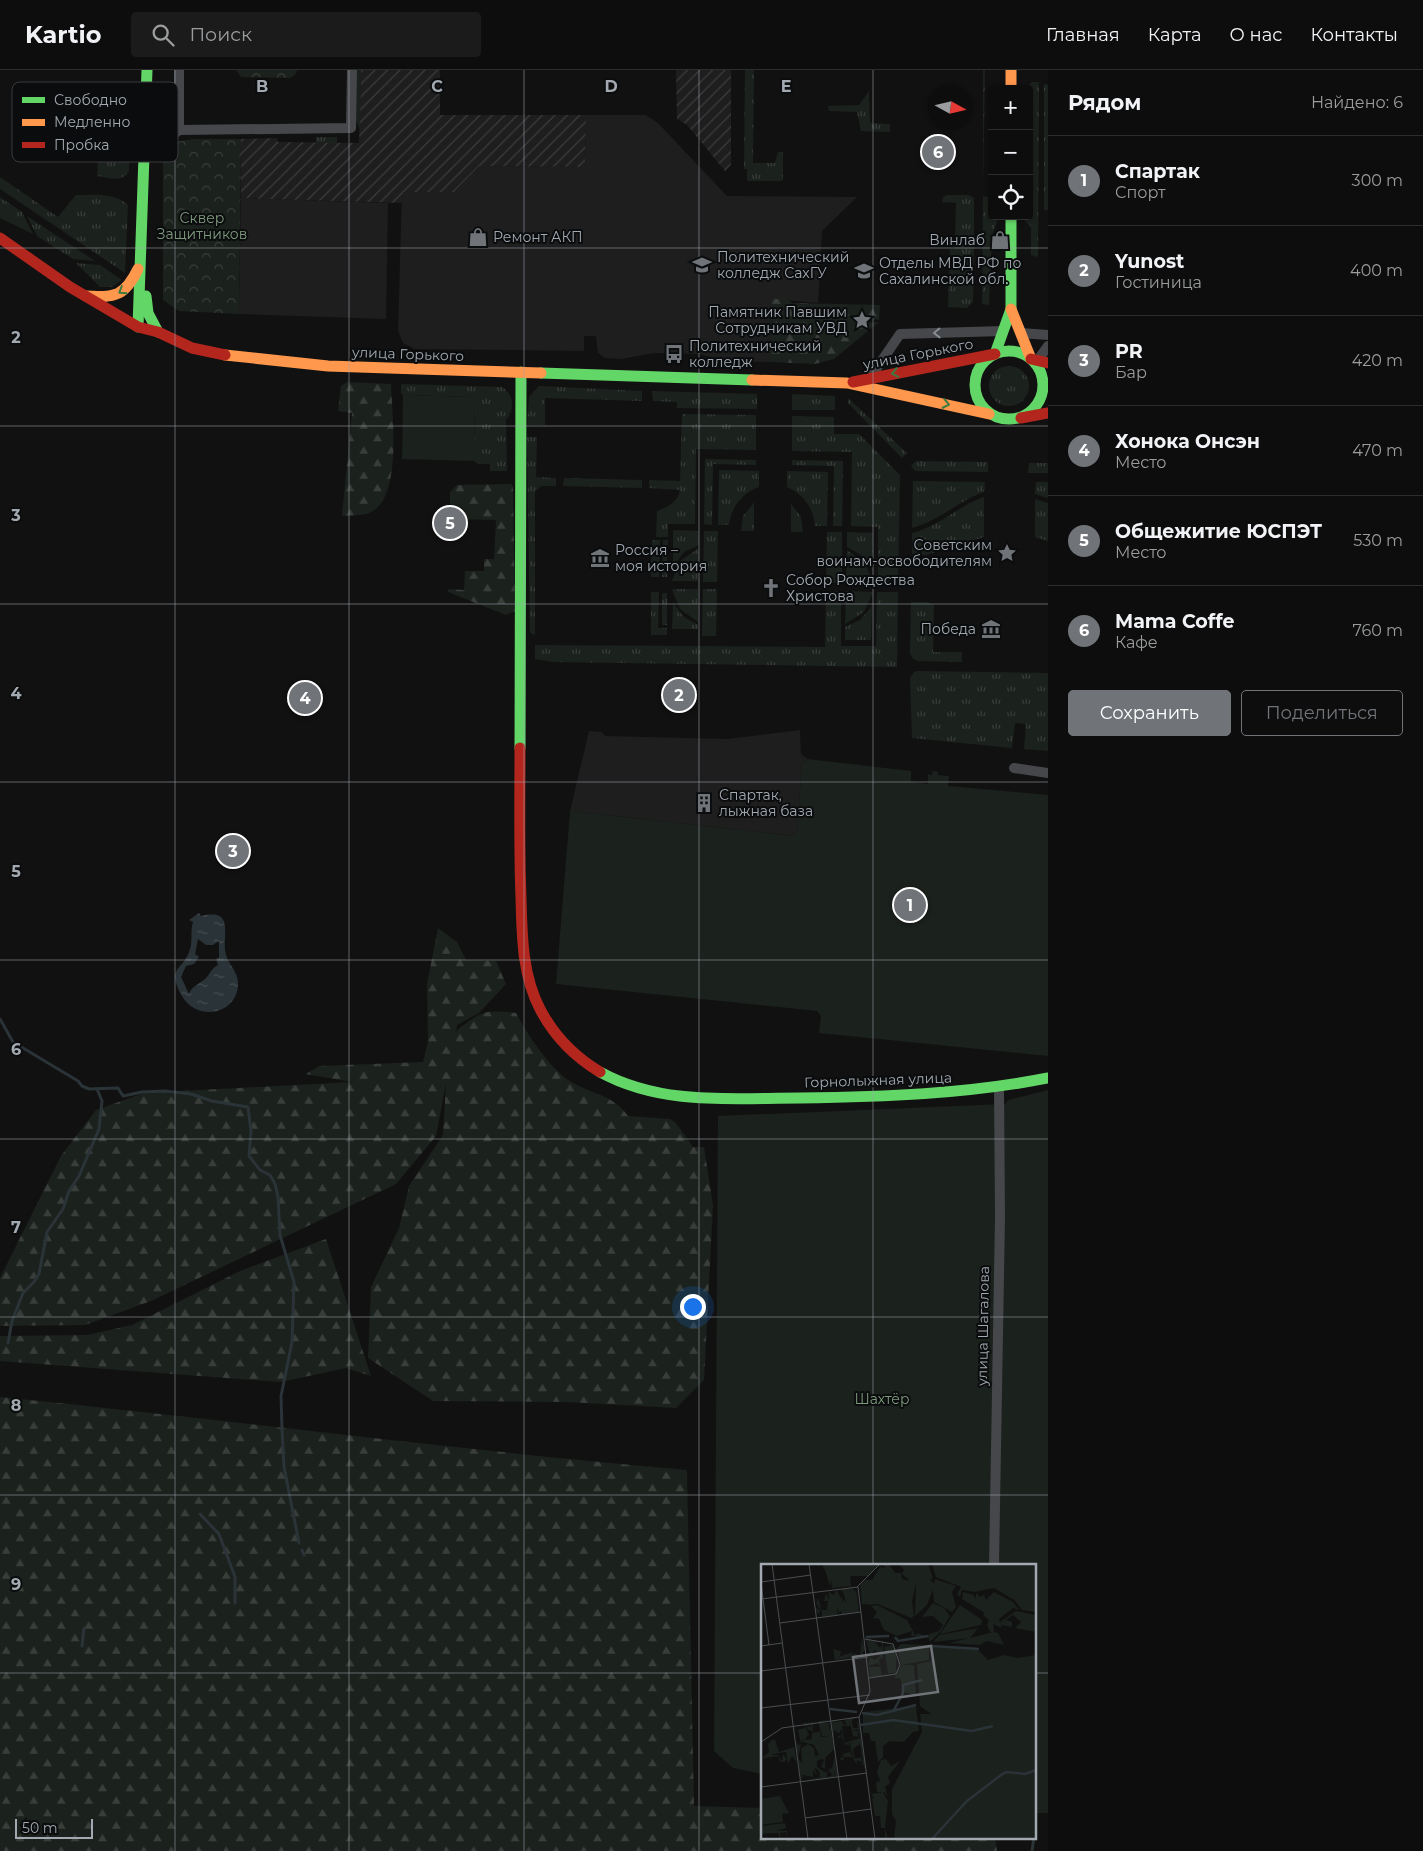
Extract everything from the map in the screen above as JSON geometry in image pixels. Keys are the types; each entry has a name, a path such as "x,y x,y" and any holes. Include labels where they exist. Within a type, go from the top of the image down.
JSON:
{"main road":[{"path":"1011,70 1011,85"},
{"path":"138,327 144,162"},
{"path":"1011,220 1011,309 995,354 979,368 974,388 982,407 989,414 1005,419 1021,418 1048,412"},
{"name":"улица Горького","path":"0,238 85,296 138,327 158,332 192,348 246,358 328,366 847,383 989,414"},
{"path":"85,296 109,297 127,290 142,259"},
{"path":"142,259 147,307 151,322 158,332"},
{"path":"1011,309 1021,333 1039,361 1043,391 1039,403 1032,412 1021,418"},
{"path":"995,354 1014,351 1039,361"},
{"name":"улица Горького","path":"847,383 995,354"},
{"name":"Горнолыжная улица","path":"521,372 520,875 525,961 532,990 549,1025 568,1048 590,1067 637,1089 662,1095 707,1099 878,1096 999,1087 1048,1078"}],"street":[{"path":"179,70 179,130 351,128 352,70"},
{"path":"870,378 900,334 1003,331"},
{"path":"1021,333 1048,335"},
{"path":"1039,361 1048,346"},
{"path":"1014,768 1048,773"},
{"name":"улица Шагалова","path":"994,1564 1000,1217 999,1087"}],"shaded area":[{"path":"361,70 440,70 440,115 586,115 585,167 479,166 454,192 403,192 402,203 241,198 241,139 277,138 278,142 359,143"},
{"path":"676,70 731,70 731,165 725,171 687,125 677,119"},
{"path":"586,115 646,115 658,123 727,196 857,197 822,231 818,303 771,299 769,362 729,361 698,354 654,353 621,359 605,358 598,353 596,336 584,336 584,351 415,349 403,343 398,331 402,192 454,192 479,166 585,167"},
{"path":"241,198 388,203 386,319 239,314"},
{"path":"800,730 801,754 808,759 802,763 797,831 793,836 570,811 589,731 602,732 605,736 727,739"}],"green space":[{"path":"236,70 297,70 295,75 290,78 241,77"},
{"path":"356,70 361,70 360,129 355,119"},
{"path":"745,70 754,70 753,163 775,163 778,152 783,152 783,180 781,181 747,181 747,169 744,169"},
{"path":"983,70 985,70 983,185"},
{"path":"1032,82 1039,82 1038,257 1031,255 1031,227 1025,221 1033,220 1033,85 1028,85"},
{"path":"1044,84 1048,85 1048,210 1044,210"},
{"path":"869,91 870,123 890,124 890,132 861,131 857,112 829,111 828,106 859,105"},
{"path":"316,137 337,137 337,143 316,143"},
{"name":"Сквер Защитников","path":"193,139 241,139 239,314 179,311 163,300 163,162 178,162 178,142"},
{"path":"98,162 129,162 129,171 123,177 115,179 97,176"},
{"path":"0,177 58,217 76,195 110,196 128,205 125,273 0,189"},
{"path":"947,195 969,195 974,198 974,241 955,241 956,203 942,202 943,197"},
{"path":"983,196 988,197 988,220 998,220 992,235 989,305 982,304"},
{"path":"0,197 22,212 33,234 0,218"},
{"path":"27,216 95,261 73,259 37,236"},
{"path":"955,245 974,245 973,302 967,308 948,307 950,249 955,249"},
{"path":"76,263 100,265 122,280 112,287 100,287"},
{"path":"771,299 787,299 792,303 880,305 879,320 858,317 858,323 879,322 834,359 815,364 769,362"},
{"path":"1009,366 1023,372 1029,386 1023,400 1009,406 995,400 989,386 995,372"},
{"path":"347,382 391,384 393,455 387,492 380,505 366,514 342,516 352,413 338,411 341,386"},
{"path":"401,384 502,387 506,390 512,402 511,412 506,420 507,471 490,471 490,464 478,464 474,461 475,397 403,395 401,393"},
{"path":"539,386 642,391 642,401 545,398 545,425 527,425 529,397"},
{"path":"652,391 757,394 757,409 677,408 677,402 653,401"},
{"path":"792,394 835,396 835,410 792,410"},
{"path":"403,395 475,397 474,461 402,459"},
{"path":"848,398 907,453 902,458 848,403"},
{"path":"682,414 756,415 756,450 696,449 695,524 668,524 668,537 656,537 657,511 672,504 680,490 649,488 649,480 680,481"},
{"path":"792,416 834,417 834,434 859,434 900,475 898,584 878,584 878,527 851,526 852,452 792,451"},
{"path":"527,437 537,437 536,477 556,478 556,486 541,486 535,492 535,635 530,633"},
{"path":"705,459 756,460 756,465 713,464 712,525 704,524"},
{"path":"792,460 843,461 842,526 833,526 834,466 792,465"},
{"path":"916,461 988,462 988,472 915,471 911,466"},
{"path":"1029,463 1048,463 1048,473 1028,473"},
{"path":"719,470 759,471 759,487 747,493 738,502 732,512 729,525 718,525"},
{"path":"787,471 828,472 827,526 815,526 807,502 787,487"},
{"path":"564,478 642,480 642,488 563,486"},
{"path":"913,481 985,482 984,492 966,500 931,521 912,528"},
{"path":"1036,482 1048,482 1048,498 1035,494"},
{"path":"511,484 513,487 515,611 506,615 448,592 448,589 464,590 465,571 484,571 484,559 494,559 496,520 450,519 450,492 457,485"},
{"path":"984,497 984,537 926,555 912,554 912,533 931,526 966,505"},
{"path":"1035,499 1048,503 1048,541 1035,537"},
{"path":"754,503 754,531 741,531 743,516"},
{"path":"791,504 801,517 803,532 791,532"},
{"path":"673,530 699,531 699,545 684,552 673,567"},
{"path":"704,531 718,531 717,582 703,582"},
{"path":"827,532 842,532 842,583 826,583"},
{"path":"847,532 873,533 872,569 861,555 847,547"},
{"path":"652,540 660,540 659,577 651,577"},
{"path":"663,540 668,540 667,577 662,577"},
{"path":"699,548 698,581 672,581 680,561"},
{"path":"847,550 865,563 873,584 846,583"},
{"path":"672,589 698,589 698,622 680,609"},
{"path":"703,589 717,589 716,636 702,636"},
{"path":"826,591 841,591 841,646 876,646 877,592 898,592 897,667 553,662 535,659 535,645 825,647"},
{"path":"846,591 873,592 864,612 845,624"},
{"path":"651,592 659,592 658,628 667,628 667,635 651,635"},
{"path":"662,593 667,593 667,625 662,625"},
{"path":"911,602 927,602 934,605 933,652 962,652 962,662 918,661 913,659 910,653"},
{"path":"673,603 684,617 698,625 698,629 672,629"},
{"path":"872,606 871,640 845,640 845,627 860,620"},
{"path":"914,672 1048,673 1048,751 1024,749 1026,724 1015,723 1012,748 912,738 910,678"},
{"path":"808,759 911,771 911,782 928,784 928,774 932,775 933,771 938,772 938,775 949,776 948,786 1048,795 1048,1056 819,1033 821,1016 817,1011 556,984 570,811 793,836 797,831 802,763"},
{"path":"438,928 457,942 466,960 496,961 506,984 479,1013 457,1025 456,1031 483,1013 496,1011 516,1013 541,1052 565,1078 610,1099 628,1116 670,1119 676,1123 693,1147 704,1147 713,1205 704,1380 676,1408 567,1402 433,1401 368,1358 371,1287 399,1228 409,1186 443,1135 446,1083 436,1136 396,1184 151,1301 85,1325 0,1326 0,1278 61,1156 96,1110 144,1093 353,1082 305,1074 320,1066 423,1062 428,1042 427,984"},
{"name":"Шахтёр","path":"1048,1090 1048,1813 1036,1813 1036,1564 761,1564 761,1774 733,1768 714,1751 718,1116 1005,1104 1008,1100"},
{"path":"326,1239 371,1376 346,1368 281,1382 0,1361 0,1336 87,1335 132,1325 240,1271"},
{"path":"0,1397 687,1470 694,1806 761,1808 761,1838 995,1838 997,1851 0,1851"}],"water":[{"path":"199,913 201,916 211,914 223,919 225,924 226,955 237,975 238,985 236,995 223,1009 205,1012 196,1009 188,1004 177,986 175,974 191,946 193,922 189,920","holes":["198,939 206,945 213,945 219,941 219,958 216,959 218,965 189,994 181,977 186,966 194,964 199,957 195,954"]}],"waterway":[{"path":"0,1019 13,1042 89,1089 118,1088 123,1096 142,1092 165,1091 191,1094 212,1101 248,1107 251,1132 249,1156 260,1170 270,1175 275,1184 278,1197 280,1235 294,1282 292,1342 281,1396 284,1467 299,1543"},
{"path":"8,1343 12,1321 23,1293 39,1274 47,1232 63,1209 69,1191 79,1176 99,1129 102,1101 97,1089"},
{"path":"200,1514 219,1534 235,1577 235,1603"},
{"path":"302,1550 304,1555"},
{"path":"82,1646 84,1628"},
{"path":"1032,1851 1034,1838"}],"traffic: fast":[{"path":"147,70 147,82"},
{"path":"138,327 144,162"},
{"path":"995,354 1011,309 1011,220"},
{"path":"146,296 148,313 158,332"},
{"path":"1002,351 1016,351 1028,356 1038,366 1043,378 1043,385 1043,392 1038,404 1028,414 1016,419 1002,419 990,414 980,404 975,392 975,378 980,366 990,356 1002,351"},
{"path":"520,748 521,372"},
{"path":"541,373 752,380"},
{"path":"600,1072 624,1083 648,1090 673,1095 723,1099 831,1098 924,1094 986,1088 1048,1078"}],"traffic: slow":[{"path":"1011,70 1011,85"},
{"path":"86,296 105,296 118,293 128,285 138,269"},
{"path":"1011,309 1031,359"},
{"path":"225,355 328,366 541,373"},
{"path":"752,380 847,383 989,414"}],"traffic: jam":[{"path":"0,238 70,287 138,327 158,332 192,348 225,355"},
{"path":"853,382 995,354"},
{"path":"1031,359 1048,363"},
{"path":"1021,418 1048,413"},
{"path":"520,748 522,926 526,969 534,996 552,1028 574,1053 600,1072"}],"place":[{"name":"Mama Coffe","path":"938,152"},
{"name":"Ремонт АКП","path":"478,237"},
{"name":"Винлаб","path":"1000,240"},
{"name":"Политехнический колледж СахГУ","path":"702,265"},
{"name":"Отделы МВД РФ по Сахалинской обл.","path":"864,271"},
{"name":"Памятник Павшим Сотрудникам УВД","path":"862,320"},
{"name":"Политехнический колледж","path":"674,354"},
{"name":"Общежитие ЮСПЭТ","path":"450,523"},
{"name":"Советским воинам-освободителям","path":"1007,553"},
{"name":"Россия – моя история","path":"600,558"},
{"name":"Собор Рождества Христова","path":"771,588"},
{"name":"Победа","path":"991,629"},
{"name":"Yunost","path":"679,695"},
{"name":"Хонока Онсэн","path":"305,698"},
{"name":"Спартак, лыжная база","path":"704,803"},
{"name":"PR","path":"233,851"},
{"name":"Спартак","path":"910,905"}]}
